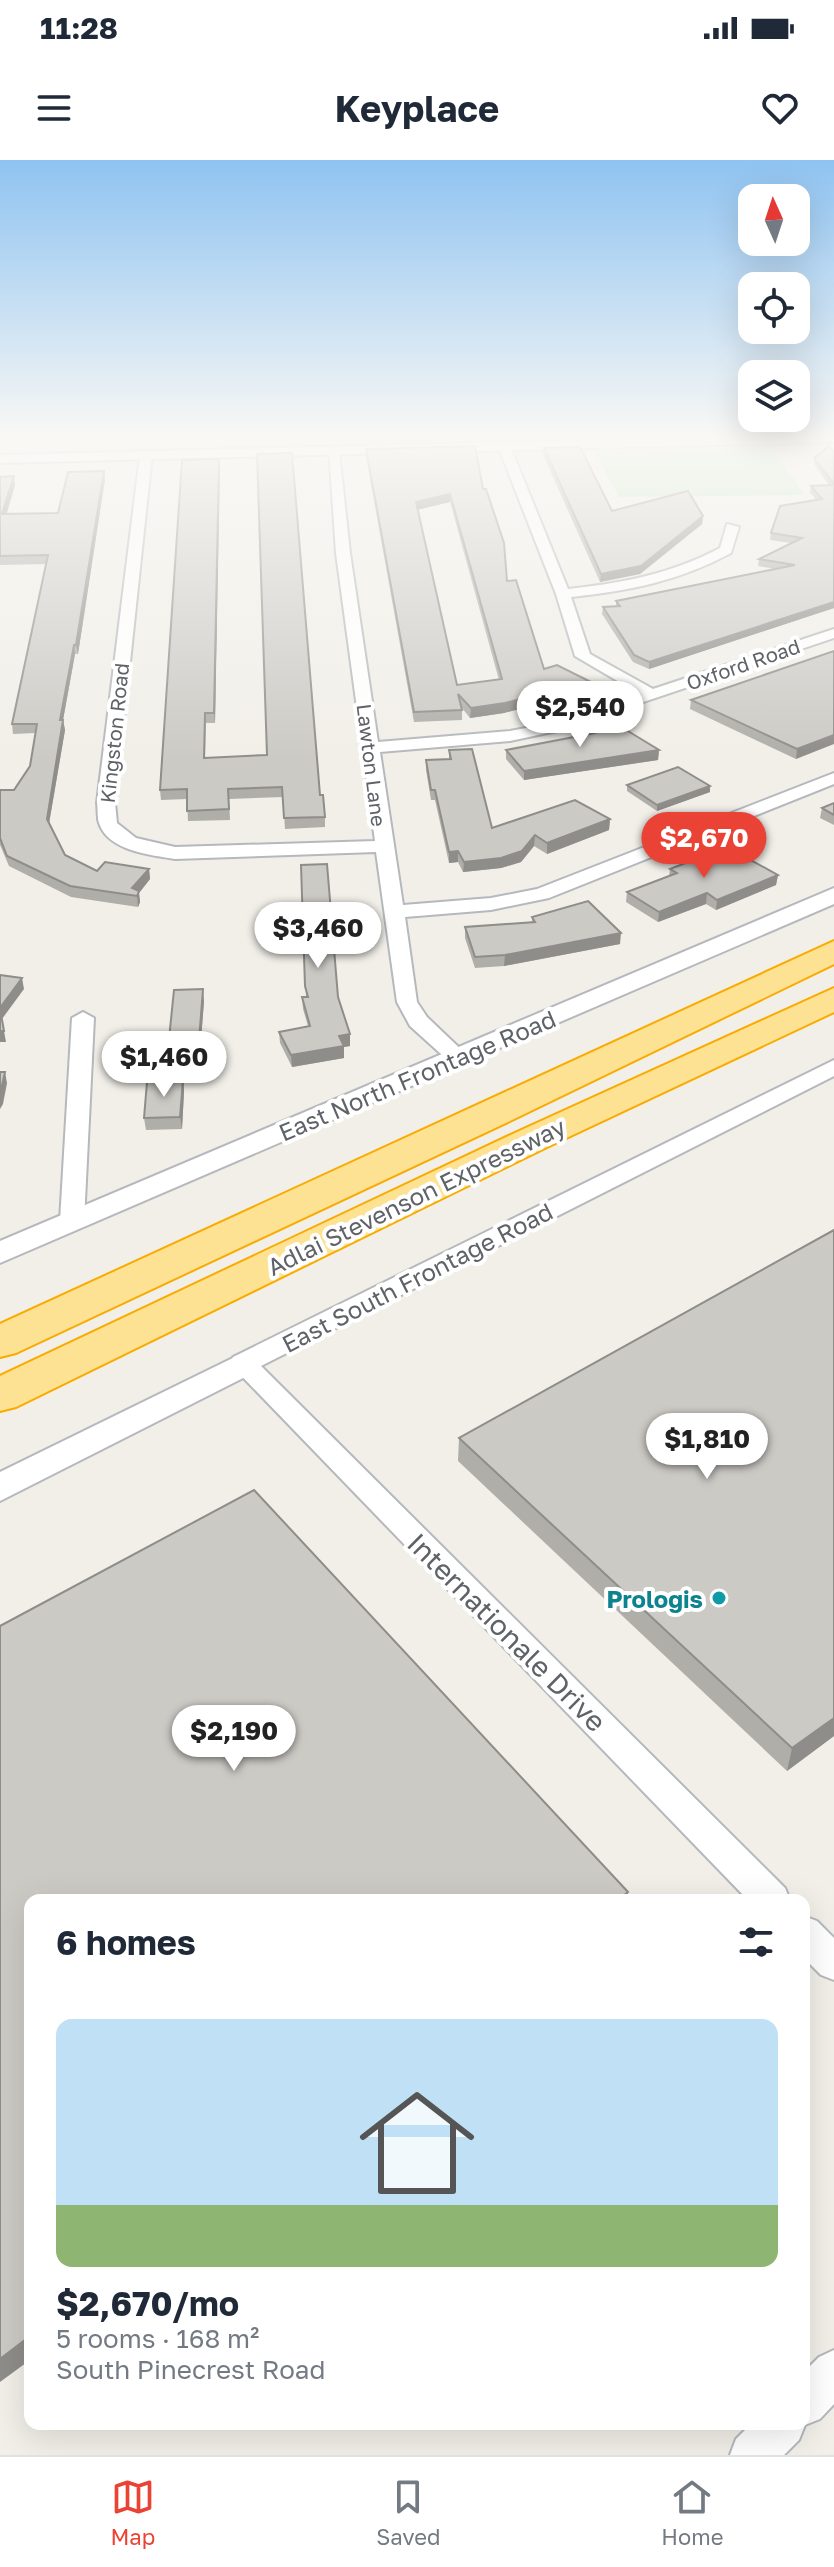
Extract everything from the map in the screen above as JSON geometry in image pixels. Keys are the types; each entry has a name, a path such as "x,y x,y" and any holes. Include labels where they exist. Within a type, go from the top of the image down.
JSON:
{"highway":[{"name":"Adlai Stevenson Expressway","path":"0,1342 498,1112 834,951"},
{"name":"Adlai Stevenson Expressway","path":"0,1395 531,1140 834,999"}],"street":[{"name":"Kingston Road","path":"136,545 106,803 108,824 127,842 143,849 175,853 383,846"},
{"name":"Lawton Lane","path":"342,545 407,1002 418,1021 459,1058"},
{"path":"544,545 583,656 653,695"},
{"path":"563,594 645,585 690,570 726,550 727,545"},
{"name":"Oxford Road","path":"371,748 510,736 551,728 834,633"},
{"path":"394,912 491,904 542,894 582,875 834,778"},
{"name":"East North Frontage Road","path":"0,1253 834,895"},
{"path":"72,1221 83,1018"},
{"name":"East South Frontage Road","path":"0,1488 834,1067"},
{"name":"Internationale Drive","path":"243,1364 766,1894"},
{"path":"810,1939 834,1963"},
{"path":"810,2397 834,2372"},
{"path":"752,2455 777,2430"}],"building":[{"path":"0,545 92,545 60,720 63,720 47,819 65,855 97,871 105,862 149,869 132,888 139,891 137,896 70,886 7,856 0,838 0,790 14,790 30,766 37,724 12,724 48,555 0,556"},
{"path":"176,545 217,545 214,713 205,713 204,758 267,755 260,545 300,545 320,795 323,795 325,817 284,818 282,787 228,789 229,809 187,811 187,789 160,790"},
{"path":"384,545 426,545 457,685 502,679 464,545 504,545 507,581 516,580 544,669 557,665 589,681 505,703 471,708 458,694 462,710 414,712"},
{"path":"588,545 667,545 641,566 601,574"},
{"path":"787,545 834,545 834,602 649,662 634,655 603,607 620,606 616,601 795,565 759,559"},
{"path":"834,651 834,735 797,749 691,700"},
{"path":"618,725 659,750 524,771 506,750 595,733"},
{"path":"472,749 492,828 575,800 610,819 547,843 535,835 522,851 501,858 464,862 458,851 449,852 435,790 431,790 426,760 451,759 449,750"},
{"path":"678,767 710,786 657,805 627,785"},
{"path":"834,803 834,815 822,808"},
{"path":"727,847 778,875 717,900 707,893 659,912 627,892 677,873 670,869"},
{"path":"327,864 338,997 350,1034 339,1036 344,1046 291,1055 279,1032 310,1026 302,997 308,997 305,986 301,865"},
{"path":"588,901 621,933 505,955 475,957 465,927 535,922 532,917"},
{"path":"0,975 22,978 0,1008"},
{"path":"203,989 197,1066 166,1068 174,990"},
{"path":"0,1008 4,1031 0,1031"},
{"path":"0,1072 5,1072 0,1094"},
{"path":"183,1080 180,1117 144,1118 147,1082"},
{"name":"Prologis","path":"834,1230 834,1718 792,1748 459,1438"},
{"path":"254,1490 628,1892 24,1894 24,2341 0,2359 0,1626"}],"place":[{"name":"Prologis","path":"719,1598"}]}
